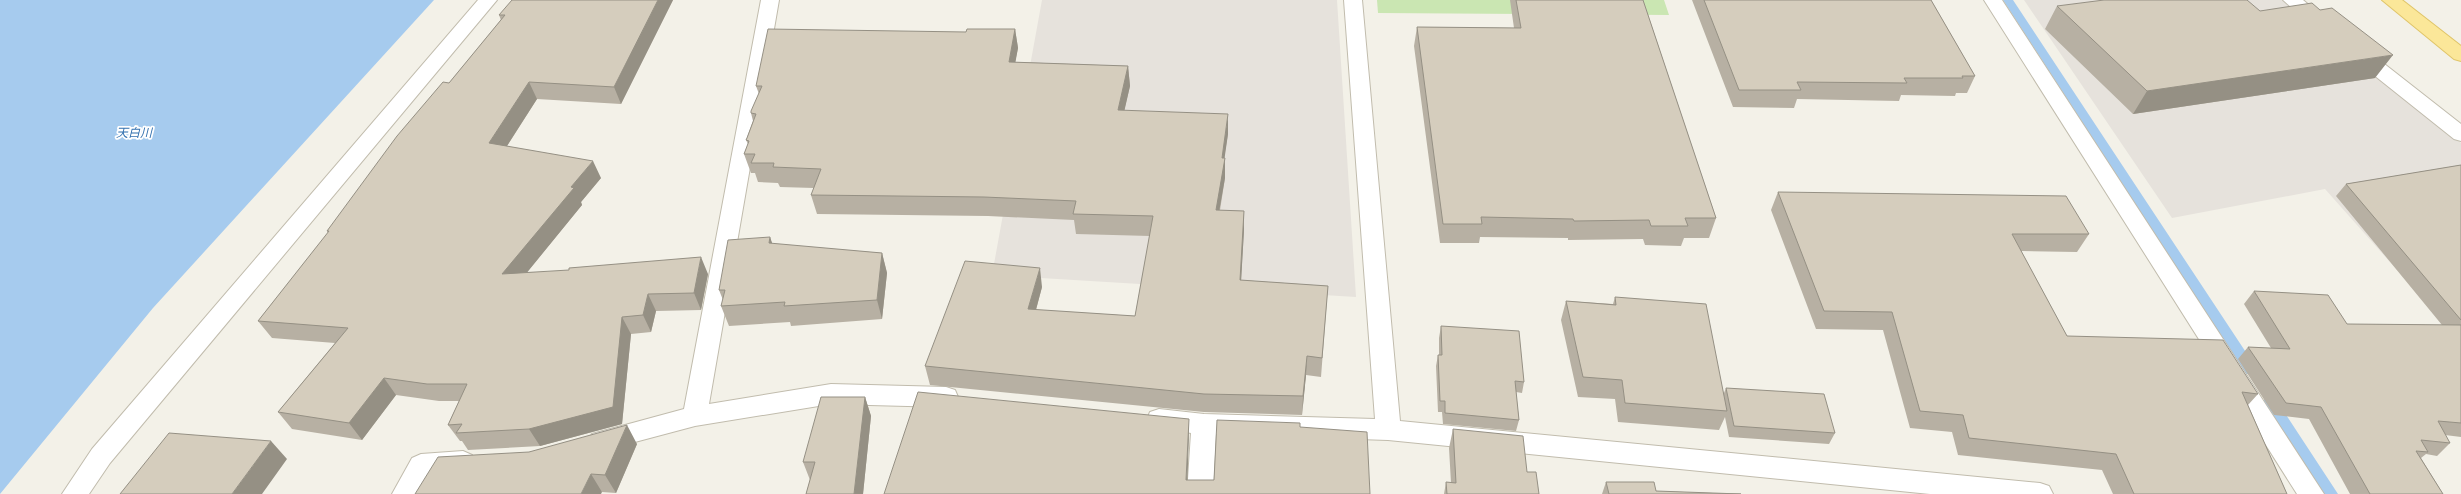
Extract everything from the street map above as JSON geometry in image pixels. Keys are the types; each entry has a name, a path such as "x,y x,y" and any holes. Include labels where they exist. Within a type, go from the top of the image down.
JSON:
{"main road":[{"path":"2391,0 2461,55"}],"street":[{"path":"75,494 106,450 488,0"},
{"path":"695,416 770,0"},
{"path":"1353,0 1388,430"},
{"path":"1993,0 2311,494"},
{"path":"2292,0 2461,134"},
{"path":"577,448 695,416 831,394 966,400"},
{"path":"1141,418 1204,424 1388,430 2040,494"},
{"path":"1200,494 1204,424"},
{"path":"405,494 421,465 484,461"}],"shaded area":[{"path":"1042,0 1337,0 1356,297 992,275"},
{"path":"2024,0 2282,0 2461,143 2461,342 2325,189 2172,218"}],"green space":[{"path":"1377,0 1664,0 1669,15 1378,13"}],"water":[{"name":"天白川","path":"0,0 434,0 153,308 0,494"}],"building":[{"path":"512,0 658,0 614,87 529,82 489,143 593,161 571,187 574,188 502,274 569,270 569,268 701,257 694,293 648,294 643,315 622,317 613,407 529,429 456,433 462,424 448,425 467,384 427,384 384,378 349,423 278,412 348,328 258,321 329,231 327,231 397,136 443,82 449,83 505,15 499,15"},
{"path":"1516,0 1643,0 1716,218 1685,218 1688,226 1651,226 1649,220 1574,221 1573,219 1481,217 1482,224 1443,224 1417,27 1521,28"},
{"path":"1704,0 1931,0 1975,76 1962,76 1963,78 1904,78 1907,83 1797,82 1801,90 1739,90"},
{"path":"2104,0 2247,0 2260,11 2312,3 2320,10 2332,8 2393,55 2147,91 2057,6"},
{"path":"768,29 966,32 967,29 1015,29 1009,62 1128,66 1118,110 1228,114 1222,158 1225,158 1216,210 1244,211 1240,280 1328,286 1322,358 1307,356 1303,396 1204,394 925,366 965,261 1040,268 1028,309 1135,316 1153,216 1073,214 1076,201 984,197 811,195 821,169 773,167 774,163 751,163 755,154 744,154 749,141 746,140 756,114 751,113 751,111 762,86 756,86"},
{"path":"2461,165 2461,320 2346,184"},
{"path":"1778,192 2066,196 2089,234 2012,234 2067,336 2223,340 2258,394 2242,392 2287,494 2134,494 2116,454 1969,438 1963,415 1920,411 1892,312 1824,311"},
{"path":"770,237 769,243 882,253 877,300 784,306 785,302 721,306 725,290 719,290 728,240"},
{"path":"2254,291 2328,295 2347,324 2461,325 2461,423 2438,421 2450,443 2421,440 2428,452 2416,451 2443,494 2370,494 2321,407 2286,403 2248,347 2290,349"},
{"path":"1615,297 1706,304 1727,411 1625,403 1622,380 1583,377 1566,301 1616,305"},
{"path":"1441,326 1519,331 1524,382 1515,381 1519,420 1445,413 1445,401 1440,401 1438,355 1442,355"},
{"path":"1726,388 1824,394 1835,433 1734,426"},
{"path":"918,392 1189,419 1186,480 1214,480 1217,420 1300,423 1300,427 1367,432 1370,494 884,494"},
{"path":"821,397 865,397 854,494 806,494 815,462 803,462"},
{"path":"627,425 605,475 591,474 581,494 415,494 438,457 529,452"},
{"path":"1453,429 1523,436 1527,472 1536,472 1539,494 1447,494 1446,482 1456,483"},
{"path":"169,433 271,441 232,494 120,494"},
{"path":"1606,482 1654,482 1656,491 1741,494 1609,494"}],"waterway":[{"path":"2008,0 2250,370"},
{"path":"2270,402 2330,494"}]}
